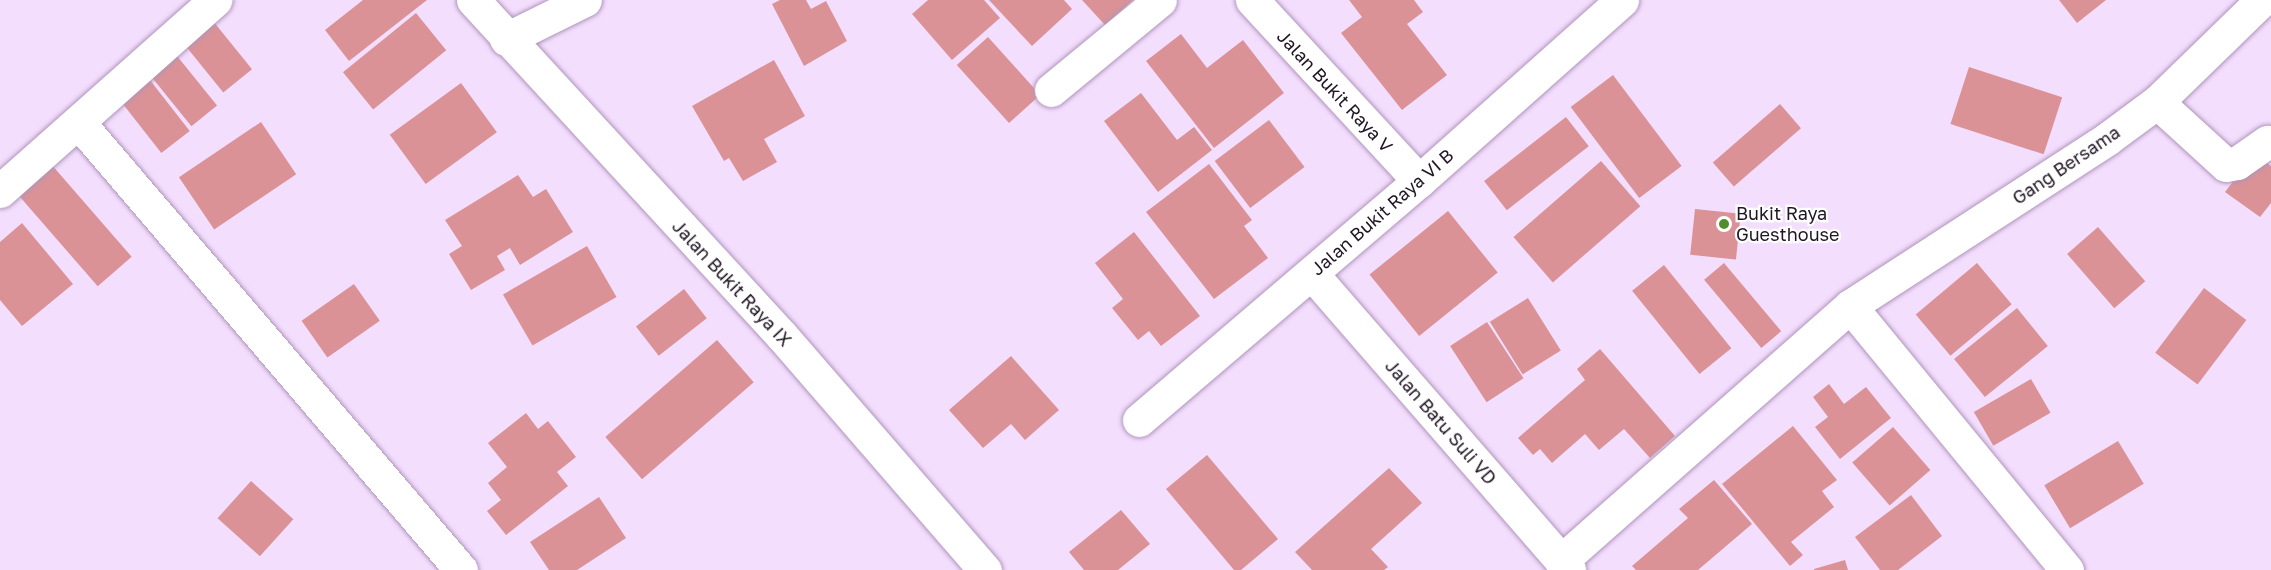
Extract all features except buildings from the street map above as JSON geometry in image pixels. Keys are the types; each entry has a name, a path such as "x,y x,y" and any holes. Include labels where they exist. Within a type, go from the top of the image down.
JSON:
{"street":[{"path":"0,191 215,0"},
{"name":"Jalan Bukit Raya IX","path":"473,0 506,39 782,336 985,570"},
{"path":"506,39 585,0"},
{"path":"1051,90 1160,0"},
{"name":"Jalan Bukit Raya V","path":"1252,0 1419,181"},
{"name":"Jalan Bukit Raya VI B","path":"1139,420 1419,181 1622,0"},
{"name":"Gang Bersama","path":"1565,566 1850,306 2107,139 2157,102 2262,0"},
{"path":"2157,102 2226,165 2237,163 2267,142"},
{"path":"79,123 462,570"},
{"name":"Jalan Batu Suli VD","path":"1312,274 1565,566"},
{"path":"1850,306 2067,570"}],"place":[{"name":"Bukit Raya Guesthouse","path":"1724,224"}]}
